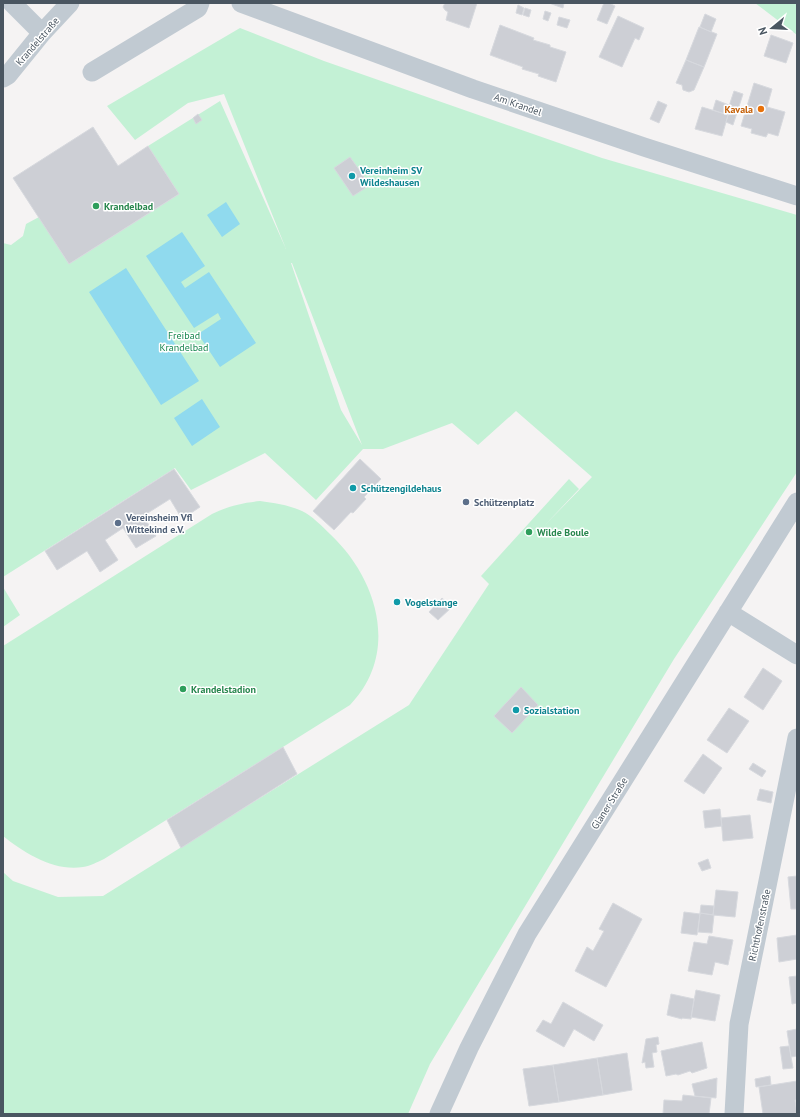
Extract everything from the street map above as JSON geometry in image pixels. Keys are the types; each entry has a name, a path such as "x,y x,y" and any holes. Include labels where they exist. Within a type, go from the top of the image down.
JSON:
{"street":[{"path":"12,3 42,33"},
{"name":"Krandelstraße","path":"3,78 8,75 42,33 70,3"},
{"path":"92,72 198,8 200,3"},
{"name":"Am Krandel","path":"241,3 473,89 644,147 797,196"},
{"name":"Glaner Straße","path":"439,1114 469,1048 527,934 797,502"},
{"path":"728,612 797,655"},
{"name":"Richthofenstraße","path":"734,1114 739,1024 797,738"}],"green space":[{"path":"755,3 797,3 797,35"},
{"name":"Freibad Krandelbad","path":"240,28 324,61 602,158 797,215 797,472 674,659 430,1064 408,1114 3,1114 3,872 13,881 58,897 103,896 409,705 489,584 481,576 569,479 579,489 544,526 592,477 516,411 478,445 452,423 383,449 363,449 316,500 265,453 191,490 175,468 3,577 3,243 11,245 23,236 26,224 39,217 69,264 179,194 148,146 220,101 286,249 224,94 188,103 135,140 107,106","holes":["292,263 362,445 341,410"]},
{"name":"Krandelstadion","path":"260,501 292,507 302,511 317,521 347,552 360,572 371,594 377,617 378,640 375,663 365,685 350,705 94,864 83,867 62,867 40,860 20,849 3,836 3,646 212,514 235,505"},
{"path":"3,587 20,615 3,627"}],"water":[{"path":"226,202 240,224 222,237 207,215"},
{"path":"182,232 205,266 181,282 185,288 209,272 256,343 220,367 198,334 221,319 218,313 194,328 146,256"},
{"path":"126,268 199,381 161,405 89,292"},
{"path":"202,399 220,427 192,446 174,418"}],"building":[{"path":"445,3 477,3 469,28 446,20 448,12 443,7"},
{"path":"549,3 564,3 563,8"},
{"path":"604,3 609,3 615,6 607,24 597,20"},
{"path":"518,5 524,8 522,15 516,13"},
{"path":"525,8 531,10 529,17 523,15"},
{"path":"545,11 551,13 548,21 543,19"},
{"path":"705,14 716,19 711,32 700,27"},
{"path":"618,16 644,28 639,40 635,38 622,67 599,57"},
{"path":"559,17 570,20 567,28 557,25"},
{"path":"500,25 534,38 533,40 550,45 550,47 566,52 556,82 538,76 539,74 522,69 523,67 490,55"},
{"path":"699,27 717,34 704,67 686,60"},
{"path":"771,35 793,43 786,63 764,56"},
{"path":"686,60 704,67 694,90 689,92 683,90 682,85 676,83"},
{"name":"Kavala","path":"754,83 772,89 767,107 785,112 778,136 768,133 766,137 751,133 752,129 741,126"},
{"path":"734,91 743,94 733,125 726,122 730,109 728,109"},
{"path":"716,100 729,105 728,109 730,109 728,115 713,110"},
{"path":"658,101 667,105 659,123 650,119"},
{"path":"702,107 728,115 722,136 695,129"},
{"path":"198,114 202,120 196,124 193,118"},
{"name":"Krandelbad","path":"93,127 118,166 148,146 179,194 69,264 13,178"},
{"name":"Vereinheim SV Wildeshausen","path":"350,157 370,185 353,196 334,168"},
{"name":"Schützengildehaus","path":"360,459 381,479 364,497 366,499 334,530 313,511"},
{"name":"Vereinsheim Vfl Wittekind e.V.","path":"174,469 200,507 182,519 170,499 143,516 156,536 136,548 123,528 105,540 118,560 100,572 87,551 57,570 45,551"},
{"path":"442,598 452,607 438,620 429,612"},
{"path":"763,668 782,681 763,710 744,697"},
{"name":"Sozialstation","path":"521,687 538,705 512,733 494,716"},
{"path":"729,708 749,721 727,753 707,740"},
{"path":"283,747 297,774 181,848 167,820"},
{"path":"703,754 722,768 704,794 684,781"},
{"path":"753,763 766,771 762,777 749,769"},
{"path":"760,789 773,792 771,803 757,800"},
{"path":"720,809 722,826 705,828 703,811"},
{"path":"750,815 753,838 723,841 721,818"},
{"path":"708,859 711,868 702,871 698,863"},
{"path":"797,876 797,909 791,909 788,877"},
{"path":"716,890 738,892 735,917 713,915"},
{"path":"613,903 642,919 606,987 575,971 587,947 593,951 604,931 599,929"},
{"path":"701,905 714,906 713,915 700,913"},
{"path":"684,912 700,914 697,935 681,933"},
{"path":"700,913 714,915 712,933 698,932"},
{"path":"797,935 797,959 779,962 777,938"},
{"path":"709,936 733,940 728,965 715,962 712,975 688,971 694,942 707,944"},
{"path":"797,976 797,1003 792,1004 789,977"},
{"path":"696,990 720,995 715,1021 691,1017"},
{"path":"671,994 694,999 691,1019 682,1019 667,1015"},
{"path":"563,1002 603,1025 594,1041 574,1029 564,1047 536,1031 543,1020 551,1024"},
{"path":"797,1029 797,1056 791,1057 787,1031"},
{"path":"658,1037 659,1044 656,1045 657,1052 652,1053 654,1067 646,1068 645,1062 642,1063 646,1039"},
{"path":"702,1042 707,1068 692,1073 690,1071 678,1075 666,1076 661,1051"},
{"path":"789,1046 793,1068 783,1069 780,1047"},
{"path":"627,1053 632,1090 603,1095 597,1058"},
{"path":"597,1058 603,1095 559,1102 553,1065"},
{"path":"553,1065 559,1102 529,1106 523,1069"},
{"path":"770,1076 771,1085 756,1087 755,1079"},
{"path":"717,1078 716,1098 695,1096 692,1084"},
{"path":"797,1081 797,1100 795,1100 797,1114 763,1114 759,1087"},
{"path":"683,1095 711,1098 709,1114 663,1114 664,1100 682,1101"}],"place":[{"name":"Kavala","path":"761,109"},
{"name":"Vereinheim SV Wildeshausen","path":"352,176"},
{"name":"Krandelbad","path":"96,206"},
{"name":"Schützengildehaus","path":"353,488"},
{"name":"Schützenplatz","path":"466,502"},
{"name":"Vereinsheim Vfl Wittekind e.V.","path":"118,523"},
{"name":"Wilde Boule","path":"529,532"},
{"name":"Vogelstange","path":"397,602"},
{"name":"Krandelstadion","path":"183,689"},
{"name":"Sozialstation","path":"516,710"}]}
